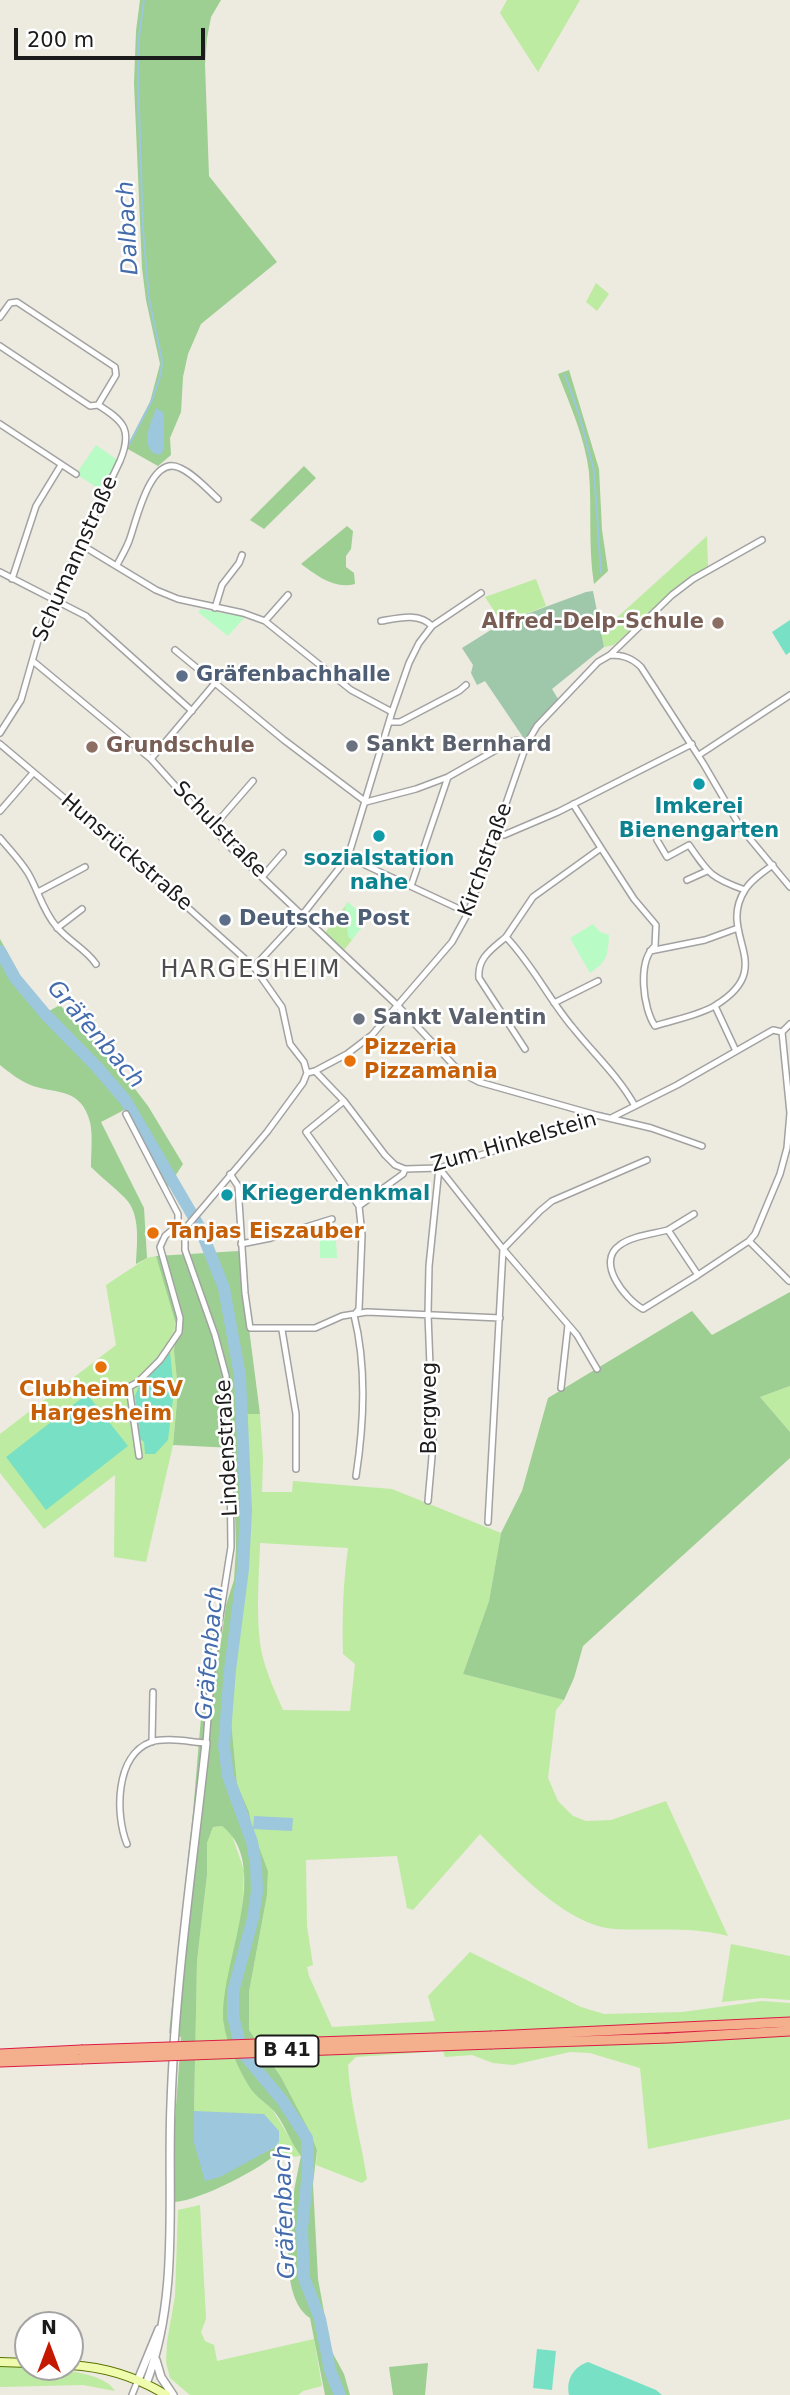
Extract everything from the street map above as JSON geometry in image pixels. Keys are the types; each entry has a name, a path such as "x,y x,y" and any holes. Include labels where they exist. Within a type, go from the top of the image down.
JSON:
{"highway":[{"name":"B 41","path":"0,2054 81,2055 492,2040 790,2022"},
{"name":"B 41","path":"492,2040 670,2038 790,2031"},
{"name":"B 41","path":"0,2062 81,2055"}],"main road":[{"path":"84,2367 102,2369 142,2382 166,2395"}],"street":[{"path":"0,317 10,303 17,302 115,367 116,375 98,405 90,407 0,346"},
{"name":"Schumannstraße","path":"0,733 21,700 39,637 55,598 120,461 126,439 123,424 98,405"},
{"path":"0,424 76,474"},
{"path":"12,579 36,506 61,465"},
{"path":"117,565 128,544 146,492 159,471 168,467 181,468 219,499"},
{"name":"Kirchstraße","path":"307,1073 347,1054 372,1035 452,942 468,913 527,743 537,726 598,662 610,655 672,595 693,579 762,540"},
{"path":"80,544 156,590 178,599 243,613 265,621 351,690 392,712"},
{"path":"215,608 222,585 242,555"},
{"path":"0,572 86,616 191,710"},
{"path":"254,967 303,914 348,858 408,663 432,626 481,593"},
{"path":"265,621 288,595"},
{"path":"382,621 412,617 428,621 432,626"},
{"path":"175,650 284,740 366,802"},
{"path":"610,655 623,656 641,667 699,755 741,828 790,887"},
{"name":"Schulstraße","path":"34,662 151,759 232,849 398,1006 460,1072 479,1082 596,1115"},
{"path":"151,759 215,683"},
{"path":"390,722 400,722 466,685"},
{"path":"699,755 790,695"},
{"path":"366,802 448,778 510,742 517,740 527,743"},
{"name":"Hunsrückstraße","path":"0,744 89,819 254,967 282,1007 290,1045 304,1062 307,1073"},
{"path":"496,835 504,835 573,804 692,744"},
{"path":"0,811 33,773"},
{"path":"411,886 448,778"},
{"path":"213,827 253,781"},
{"path":"573,804 634,899 656,925 654,946 649,951 643,999 648,1016 655,1026 715,1006 745,977 747,966 738,928 740,902 745,890 757,876 773,865"},
{"path":"0,838 27,871 46,913 57,928 90,955 96,964"},
{"path":"657,840 667,857 689,845 707,871 718,880 745,890"},
{"path":"525,1049 480,978 478,968 481,960 506,937 533,897 601,848"},
{"path":"262,876 283,853"},
{"path":"348,858 468,913"},
{"path":"38,892 85,867"},
{"path":"687,880 707,871"},
{"path":"57,928 82,909"},
{"path":"649,951 705,940 738,928"},
{"path":"506,937 527,960 572,1028 625,1087 635,1106"},
{"path":"554,1003 598,981"},
{"path":"715,1006 736,1051"},
{"path":"782,1032 790,1024"},
{"path":"611,1118 773,1030 782,1032"},
{"path":"694,1214 668,1230 622,1243 614,1250 611,1262 613,1275 623,1292 643,1309 749,1241 755,1234 780,1174 787,1148 790,1113 782,1032"},
{"name":"Zum Hinkelstein","path":"315,1071 344,1101 395,1165 405,1169 439,1168 586,1122 596,1115 651,1128 702,1146"},
{"path":"139,1456 129,1387 138,1382 160,1360 179,1332 180,1318 160,1247 165,1236 178,1225 188,1226 267,1132 303,1083 307,1073"},
{"path":"344,1101 306,1132 359,1206 362,1235 359,1309 354,1315 362,1372 362,1413 356,1476"},
{"path":"125,1114 178,1214 178,1225"},
{"path":"488,1522 503,1250 552,1201 647,1160"},
{"path":"439,1168 503,1250 568,1325 597,1369"},
{"name":"Bergweg","path":"428,1501 433,1418 428,1314 429,1266 439,1168"},
{"name":"Zum Hinkelstein","path":"359,1206 405,1169"},
{"path":"230,1174 238,1186 250,1328 315,1328 342,1317 367,1312 500,1318"},
{"path":"241,1244 271,1238 332,1219"},
{"name":"Lindenstraße","path":"188,1226 185,1250 215,1335 226,1376 230,1467 231,1547 212,1667 206,1743"},
{"path":"668,1230 698,1275"},
{"path":"749,1241 789,1280"},
{"path":"561,1388 568,1325"},
{"path":"282,1330 296,1414 296,1469"},
{"path":"152,1742 153,1692"},
{"path":"127,1844 121,1829 122,1774 130,1757 152,1742 206,1743 176,2027 164,2312 155,2359 132,2395"},
{"path":"142,2382 164,2312"},
{"path":"155,2359 161,2377 173,2395"}],"green space":[{"path":"140,0 221,0 211,17 205,64 209,176 277,262 201,324 188,354 183,377 181,412 170,438 171,455 158,466 126,448 150,402 160,364 142,268 134,83"},
{"path":"507,0 580,0 538,72 500,13"},
{"path":"596,283 609,294 597,311 586,302"},
{"path":"569,370 599,469 602,530 608,571 594,584 587,459 558,374"},
{"path":"96,445 119,461 104,492 76,474"},
{"path":"304,466 316,478 264,529 250,520"},
{"path":"347,526 353,531 346,567 354,573 355,584 333,583 301,564"},
{"path":"707,536 708,568 688,579 614,645 604,647 601,632"},
{"path":"536,579 546,606 502,623 485,597"},
{"path":"593,591 604,647 552,689 560,702 537,726 527,743 485,681 477,685 471,673 473,665 462,648 502,623"},
{"path":"201,609 245,617 228,636 198,612"},
{"path":"790,620 790,652 786,655 772,632"},
{"path":"348,902 348,936 352,940 344,950 325,933"},
{"path":"348,902 368,919 352,940 348,936 345,906"},
{"path":"593,924 600,932 609,935 609,942 603,961 590,973 570,938"},
{"path":"0,939 21,977 49,1011 60,1005 125,1076 148,1106 183,1164 168,1187 126,1109 101,1122 144,1208 147,1258 136,1264 137,1229 134,1212 125,1198 91,1167 91,1127 81,1103 68,1094 28,1084 0,1065"},
{"path":"335,1225 337,1258 320,1258 320,1230"},
{"path":"239,1251 260,1414 244,1414 247,1547 235,1645 231,1720 237,1784 268,1871 267,1895 249,1992 249,2030 281,2077 317,2150 313,2184 318,2279 331,2350 344,2374 350,2395 325,2395 310,2318 299,2306 292,2288 289,2242 301,2156 277,2115 250,2087 225,2032 224,2003 240,1921 244,1867 237,1844 222,1826 213,1827 207,1843 207,1875 197,1961 194,2111 253,2158 275,2147 281,2150 231,2182 200,2196 175,2202 174,2134 181,2037 169,2033 193,1812 207,1647 220,1648 226,1605 234,1580 236,1548 233,1448 173,1445 178,1390 174,1351 176,1324 156,1256"},
{"path":"156,1256 175,1315 174,1351 178,1390 173,1445 146,1562 114,1557 115,1475 44,1529 0,1473 0,1434 116,1345 106,1285 147,1258"},
{"path":"790,1292 790,1386 760,1397 790,1432 790,1458 583,1646 574,1678 564,1700 463,1674 489,1601 501,1533 522,1491 548,1398 692,1311 712,1335"},
{"path":"170,1352 174,1391 168,1440 155,1454 145,1454 144,1442 140,1439 135,1396 139,1386"},
{"path":"790,1386 790,1432 760,1397"},
{"path":"87,1394 128,1446 46,1510 6,1457"},
{"path":"244,1414 260,1414 262,1492 292,1492 293,1481 392,1489 501,1533 489,1601 463,1674 564,1700 556,1710 548,1778 558,1801 573,1816 586,1821 611,1820 666,1801 728,1936 672,1929 615,1929 578,1918 542,1893 480,1834 413,1910 407,1908 397,1856 306,1860 307,1926 313,1965 307,1967 332,2027 435,2021 428,1996 470,1952 581,2007 604,2014 683,2012 762,2001 790,2003 790,2119 648,2149 640,2068 590,2053 570,2052 513,2065 493,2063 472,2055 445,2057 443,2051 356,2057 348,2065 349,2079 367,2179 362,2183 316,2165 317,2150 310,2132 281,2077 249,2030 249,1992 267,1895 268,1871 237,1784 231,1720 235,1645 247,1547","holes":["260,1543 348,1548 344,1588 343,1654 355,1664 350,1711 283,1710 261,1652 258,1606"]},
{"path":"222,1826 231,1833 244,1870 242,1916 233,1953 224,2027 238,2064 253,2092 272,2109 301,2156 272,2159 281,2150 275,2147 279,2142 194,2111 197,1961 207,1875 207,1843 213,1827"},
{"path":"731,1944 790,1956 790,2000 762,1998 722,2002"},
{"path":"200,2205 206,2319 201,2332 205,2341 214,2345 217,2361 314,2339 322,2386 298,2395 190,2395 170,2378 166,2362 175,2296 178,2210"},
{"path":"537,2349 556,2351 552,2390 533,2388"},
{"path":"588,2362 656,2390 662,2395 569,2395 572,2375 578,2367"},
{"path":"428,2363 425,2395 393,2395 389,2367"},
{"path":"0,2366 14,2367 14,2381 84,2381 84,2374 107,2383 115,2391 83,2385 0,2387"}],"water":[{"path":"156,408 164,413 164,449 160,455 149,448 147,437"},
{"path":"254,1816 293,1818 292,1831 253,1829"},
{"path":"194,2111 264,2114 279,2131 279,2142 275,2147 220,2177 205,2181 194,2143"}],"waterway":[{"name":"Dalbach","path":"129,445 153,398 161,374 162,360 149,299 143,229 138,78 139,37 144,0"},
{"path":"565,375 579,414 594,471 601,573"},
{"name":"Gräfenbach","path":"0,951 15,978 46,1015 126,1101 200,1228 224,1288 240,1376 246,1511 243,1569 230,1670 224,1746 228,1776 252,1842 257,1891 253,1918 233,1992 233,2016 242,2052 282,2100 307,2138 308,2171 302,2229 304,2278 320,2319 330,2370 340,2395"}],"place":[{"name":"Alfred-Delp-Schule","path":"718,623"},
{"name":"Gräfenbachhalle","path":"182,676"},
{"name":"Sankt Bernhard","path":"352,746"},
{"name":"Grundschule","path":"92,747"},
{"name":"Imkerei Bienengarten","path":"699,784"},
{"name":"sozialstation nahe","path":"379,836"},
{"name":"Deutsche Post","path":"225,920"},
{"name":"Sankt Valentin","path":"359,1019"},
{"name":"Pizzeria Pizzamania","path":"350,1061"},
{"name":"Kriegerdenkmal","path":"227,1195"},
{"name":"Tanjas Eiszauber","path":"153,1233"},
{"name":"Clubheim TSV Hargesheim","path":"101,1367"}],"district":[{"name":"HARGESHEIM","path":"251,971"}]}
